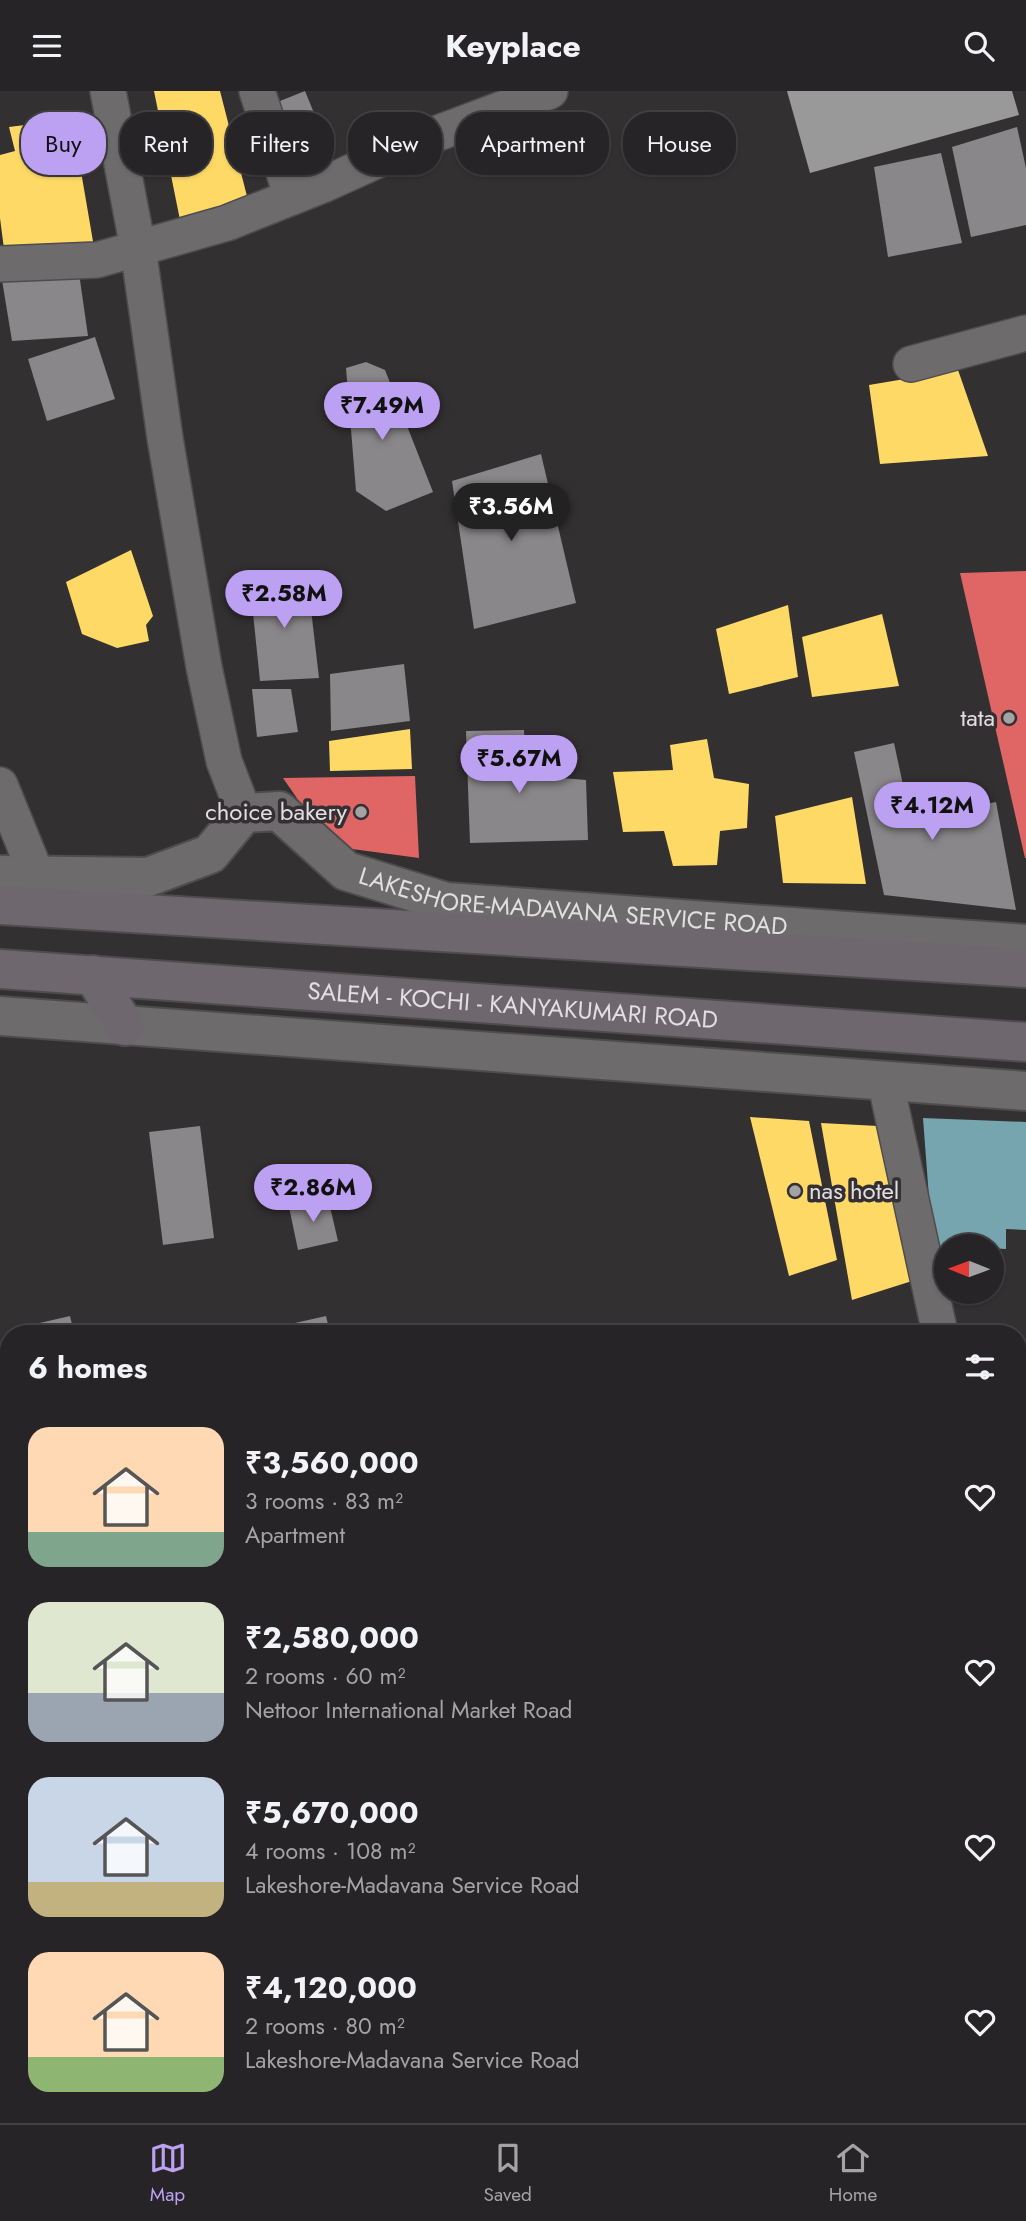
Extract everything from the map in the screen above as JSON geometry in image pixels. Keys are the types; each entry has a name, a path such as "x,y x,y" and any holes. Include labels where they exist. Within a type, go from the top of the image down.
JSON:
{"highway":[{"path":"0,905 1026,968"},
{"name":"SALEM - KOCHI - KANYAKUMARI ROAD","path":"0,969 1026,1042"},
{"path":"93,975 125,1026"}],"street":[{"path":"0,875 148,877 209,854 244,813 224,761 204,667 165,438 138,248 108,91"},
{"path":"257,91 292,197"},
{"path":"0,264 97,260 227,223 433,135 550,91"},
{"path":"911,364 1026,333"},
{"path":"0,785 37,876"},
{"name":"LAKESHORE-MADAVANA SERVICE ROAD","path":"244,813 278,811 346,871 446,902 1026,944"},
{"path":"0,1016 1026,1091"},
{"path":"886,1080 938,1325"}],"building: Homes":[{"path":"154,91 220,91 226,114 226,175 242,175 249,204 180,220 171,175 212,175 212,112 158,112"},
{"path":"21,125 21,175 82,175 95,253 56,254 52,243 4,249 0,218 0,155 15,151 9,127"},
{"path":"958,370 988,456 880,464 869,385"},
{"path":"131,550 153,616 146,625 149,641 117,648 82,634 66,582"},
{"path":"788,605 798,677 729,694 716,629"},
{"path":"882,614 899,686 812,697 802,637"},
{"path":"410,729 412,769 330,771 329,741"},
{"path":"707,739 714,778 749,784 747,828 720,831 717,865 673,866 664,831 623,832 613,772 673,770 670,745"},
{"path":"852,797 866,884 783,883 775,816"},
{"name":"nas hotel","path":"750,1117 809,1121 837,1260 789,1276"},
{"path":"821,1123 878,1126 912,1281 852,1300"}],"building: Shops":[{"name":"tata","path":"1026,571 1026,858 1025,858 960,573"},
{"name":"choice bakery","path":"415,776 419,858 330,846 283,778"}],"building: Public":[{"path":"923,1118 1026,1122 1026,1230 1006,1229 1006,1249 1004,1234 934,1234 933,1251"}],"building: Industry":[{"path":"787,91 1012,91 1019,115 810,173"}],"building: Other":[{"path":"305,91 314,112 279,112 275,103"},
{"path":"1017,127 1026,168 1026,225 971,237 952,147"},
{"path":"941,153 962,243 888,257 874,167"},
{"path":"78,266 88,336 12,341 0,268"},
{"path":"95,337 115,399 47,421 28,359"},
{"path":"366,362 385,370 433,492 386,511 356,491 346,368"},
{"path":"541,454 576,603 474,629 452,481"},
{"path":"307,575 319,678 260,681 250,584"},
{"path":"404,664 410,721 331,731 330,674"},
{"path":"252,689 291,689 298,732 257,737"},
{"path":"524,730 526,775 586,780 588,840 470,843 466,731"},
{"path":"894,743 909,813 937,814 996,802 1016,910 884,895 854,752"},
{"path":"200,1126 214,1238 163,1245 149,1132"},
{"path":"328,1198 338,1241 298,1250 289,1207"},
{"path":"70,1316 72,1325 31,1325"},
{"path":"326,1316 328,1325 286,1325"}],"place":[{"name":"tata","path":"1009,718"},
{"name":"choice bakery","path":"361,812"},
{"name":"nas hotel","path":"795,1191"}]}
